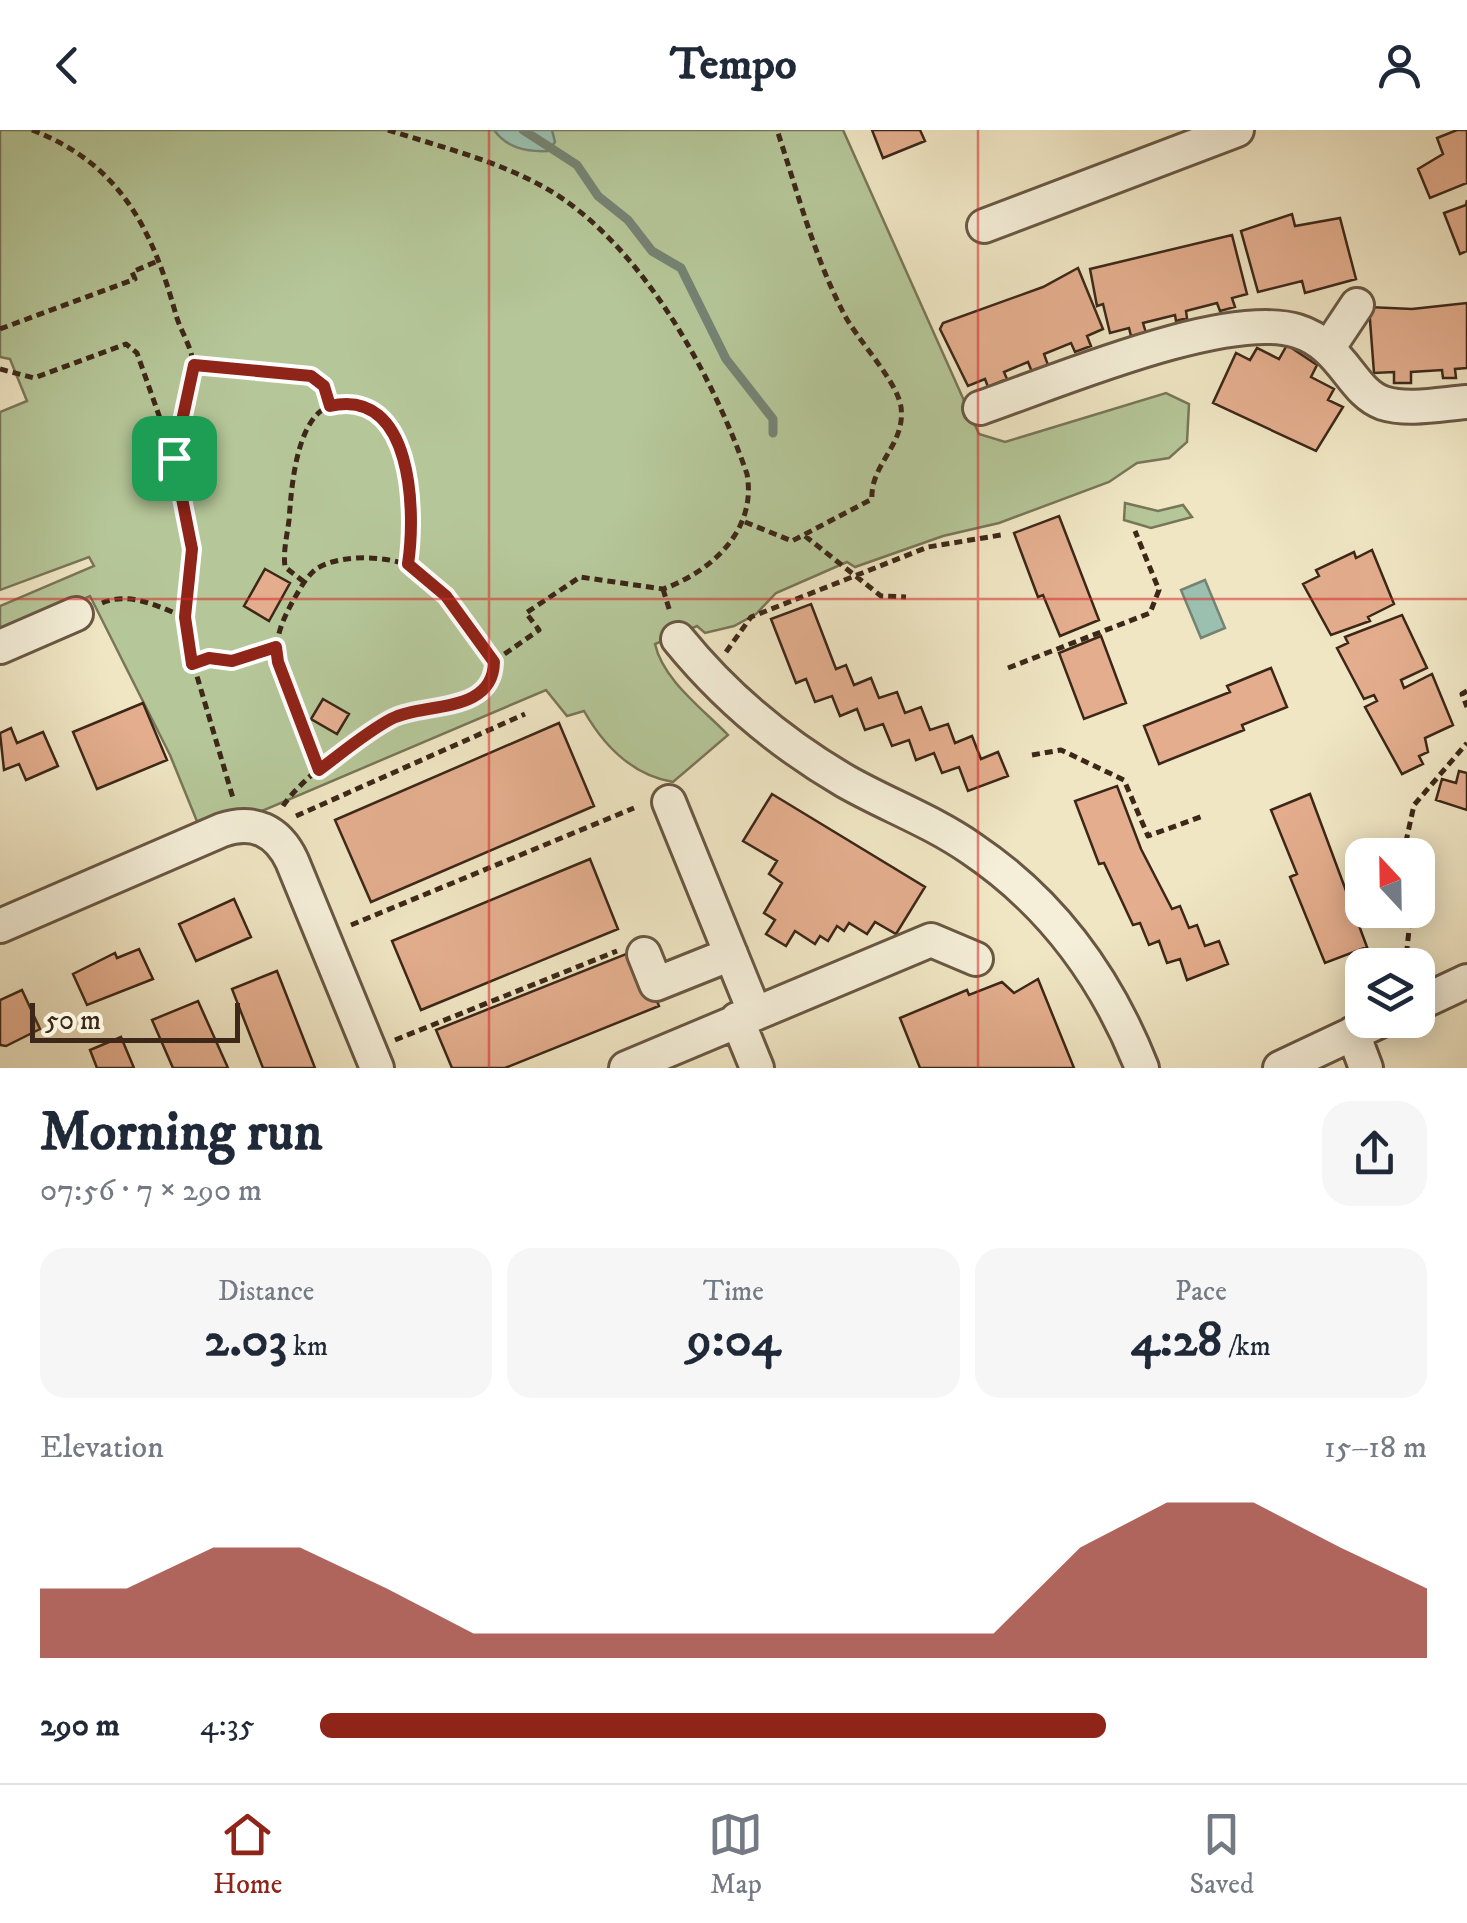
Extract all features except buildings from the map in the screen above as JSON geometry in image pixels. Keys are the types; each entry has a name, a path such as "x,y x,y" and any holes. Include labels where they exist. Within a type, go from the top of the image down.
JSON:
{"street":[{"path":"984,226 1237,130"},
{"path":"1329,347 1357,306"},
{"path":"980,408 1136,356 1240,327 1292,330 1329,347 1367,392 1382,402 1467,402"},
{"path":"0,646 76,614"},
{"path":"678,639 743,710 788,745 846,782 947,832 1004,872 1086,958 1114,1004 1142,1068"},
{"path":"669,802 731,954 758,1068"},
{"path":"0,926 203,837 265,815 288,851 373,1059"},
{"path":"626,1068 931,940 976,959"},
{"path":"644,954 656,984 731,954"},
{"path":"1435,996 1467,981"},
{"path":"1280,1068 1345,1038"},
{"path":"1366,1068 1367,1038"}],"path":[{"path":"32,130 59,142 104,174 142,219 160,260 194,365 174,458"},
{"path":"388,130 544,186 629,260 664,304 732,430 750,492 745,522 709,563 663,589 596,576 572,579 526,613 539,630 494,662"},
{"path":"745,522 792,541 872,499 871,482 894,447 901,428 901,404 840,307 777,130"},
{"path":"0,328 135,278 132,272 160,260"},
{"path":"0,369 34,378 126,344 137,353 174,458 192,549 185,617 192,664 265,815"},
{"path":"194,365 311,376 324,386 330,406"},
{"path":"304,582 284,566 293,469 313,421 330,406 351,404 377,414 398,440 407,476 412,526 408,564"},
{"path":"398,475 407,476"},
{"path":"402,526 412,526"},
{"path":"1008,668 1150,613 1159,590 1135,531"},
{"path":"805,536 881,596 906,597"},
{"path":"722,658 751,617 928,547 1001,536"},
{"path":"379,560 380,548"},
{"path":"265,815 319,770 402,714 472,698 492,676 494,662 446,596 408,564 379,560 320,566 304,582 283,621 276,647 278,662 319,770"},
{"path":"76,614 113,598 140,600 185,617"},
{"path":"192,664 209,658 232,661 276,647"},
{"path":"1467,691 1462,694 1467,707"},
{"path":"265,815 524,714"},
{"path":"1407,838 1414,806 1467,743"},
{"path":"1032,755 1060,750 1124,780 1148,836 1203,816"},
{"path":"342,929 634,808"},
{"path":"373,1059 638,942 644,954"}],"shaded area":[{"path":"0,130 843,130 979,434 1005,442 1166,393 1189,404 1187,442 1169,458 1137,463 1109,482 999,523 943,536 855,567 847,562 776,593 756,614 734,626 705,633 697,626 655,644 675,682 728,735 673,782 632,766 610,747 584,711 567,716 546,690 203,836 170,755 90,596 0,635 0,606 94,566 89,557 0,590 0,412 27,401 10,359 0,357"},
{"path":"494,130 552,130 555,142 548,151 525,150 511,145"},
{"path":"1125,503 1158,511 1183,505 1192,517 1151,528 1124,520"},
{"path":"1205,580 1225,628 1201,638 1181,590"}],"waterway":[{"path":"523,130 577,165 598,196 628,220 652,251 681,268 726,359 773,419 773,433"}],"route":[{"path":"194,365 311,376 324,386 330,406 351,404 377,414 398,440 406,470 412,526 408,564 425,574 480,638 494,662 492,676 472,698 390,720 319,770 278,662 276,647 232,661 209,658 192,664 185,617 192,549 174,458 194,365"}]}
